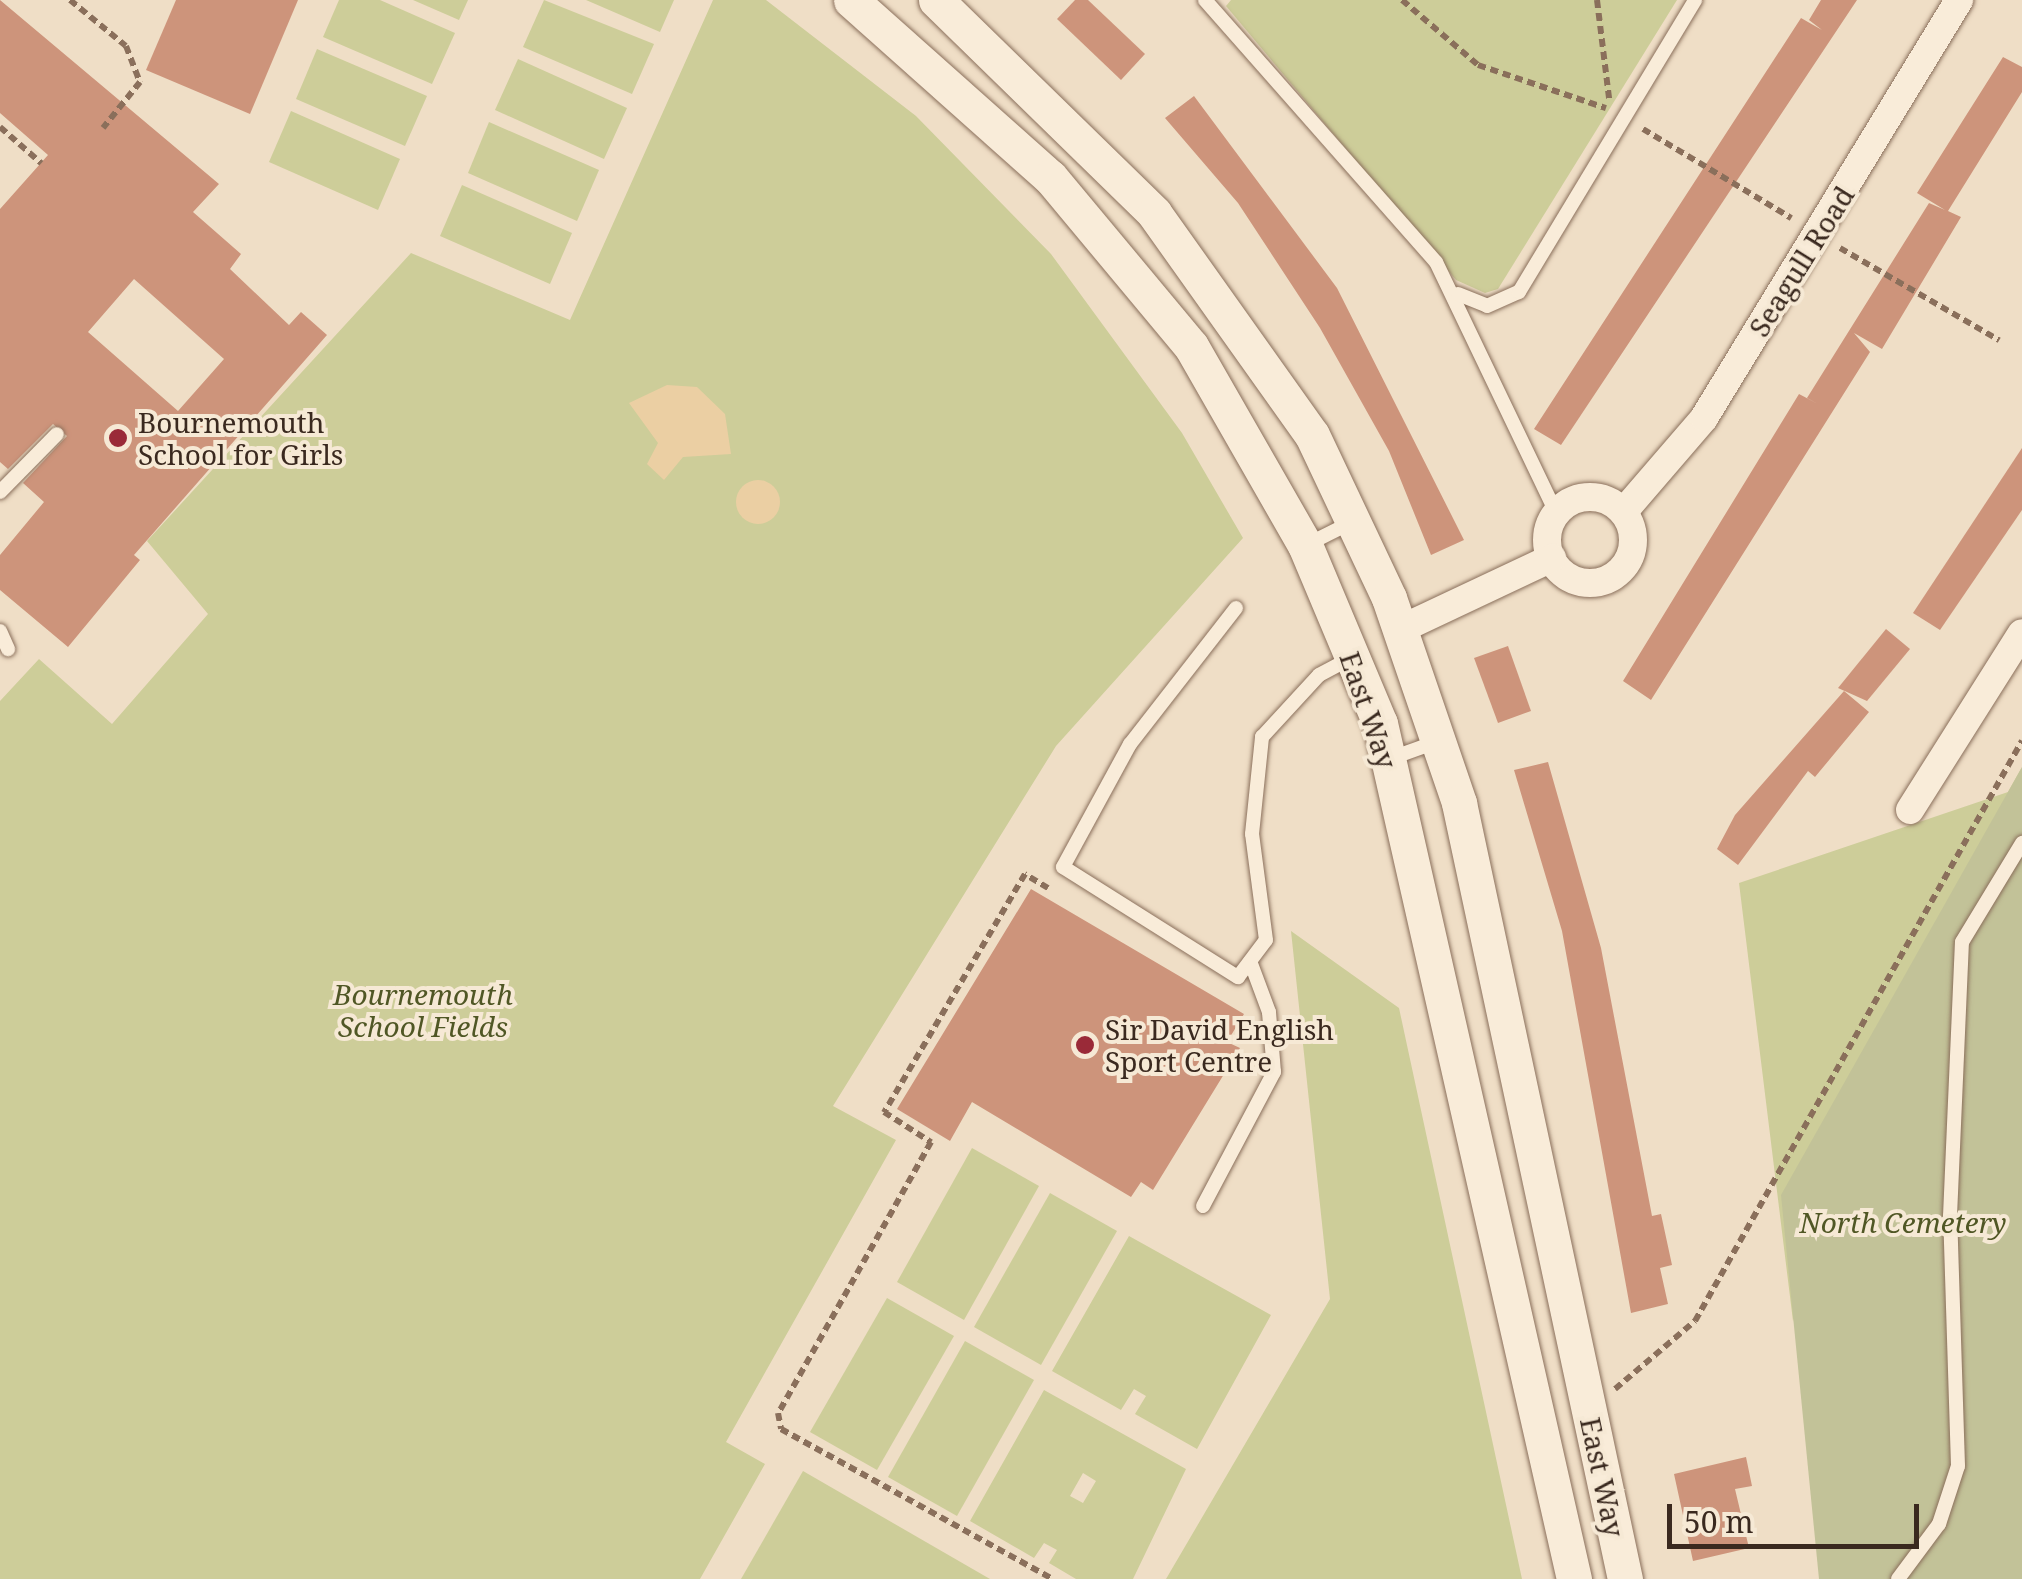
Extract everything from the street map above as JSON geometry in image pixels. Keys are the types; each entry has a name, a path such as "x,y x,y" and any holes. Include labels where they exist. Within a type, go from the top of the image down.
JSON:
{"street":[{"name":"East Way","path":"851,0 1050,177 1165,315 1306,545 1388,759 1574,1579"},
{"name":"East Way","path":"936,0 1154,213 1312,434 1354,521 1401,629 1441,740 1625,1579"},
{"name":"Seagull Road","path":"1625,510 1704,418 1959,0"},
{"path":"1590,496 1625,510 1633,545 1611,578 1573,581 1552,558 1546,530 1556,513 1590,496"},
{"path":"1401,629 1552,558"},
{"path":"1910,810 2022,633"}],"lane":[{"path":"1205,0 1454,291 1556,513"},
{"path":"1454,291 1486,306 1520,292 1695,0"},
{"path":"0,492 57,434"},
{"path":"1306,545 1354,521"},
{"path":"1236,608 1130,744 1063,867 1238,977 1266,940 1252,834 1255,759 1275,715 1352,658"},
{"path":"0,630 8,649"},
{"path":"1388,759 1441,740"},
{"path":"1898,1579 1939,1524 1958,1466 1950,1216 1962,942 2022,843"},
{"path":"1204,1206 1274,1072 1270,1012 1250,961"}],"path":[{"path":"70,0 126,46 140,82 103,128"},
{"path":"1402,0 1478,64 1624,117 1999,340"},
{"path":"1597,0 1609,110"},
{"path":"0,128 41,162"},
{"path":"1588,1404 1632,1380 1695,1321 2022,742"},
{"path":"1053,1579 781,1429 778,1413 931,1142 884,1112 1025,874 1058,894"}],"green space":[{"path":"339,0 380,0 455,33 432,84 323,37"},
{"path":"413,0 468,0 459,20"},
{"path":"544,0 654,44 632,94 523,47"},
{"path":"586,0 674,0 660,32"},
{"name":"Bournemouth School Fields","path":"713,0 766,0 916,116 1051,254 1182,433 1243,538 1056,746 833,1106 896,1140 726,1442 765,1464 700,1579 0,1579 0,701 39,659 112,724 208,614 147,541 411,253 570,320"},
{"path":"1231,0 1677,0 1498,289 1485,293 1456,280 1226,6"},
{"path":"317,49 427,96 405,146 296,99"},
{"path":"518,59 627,108 604,159 495,110"},
{"path":"291,111 400,159 378,210 269,162"},
{"path":"489,122 599,170 577,221 468,173"},
{"path":"462,185 572,233 550,284 440,236"},
{"path":"2022,767 1793,1321 1739,883 2008,792"},
{"name":"North Cemetery","path":"2022,767 2022,1579 1819,1579 1781,1195"},
{"path":"1291,931 1399,1008 1522,1579 1166,1579 1330,1299"},
{"path":"972,1148 1039,1186 964,1320 897,1282"},
{"path":"1050,1193 1117,1231 1041,1365 974,1327"},
{"path":"1129,1236 1271,1315 1197,1449 1135,1414 1146,1396 1134,1389 1121,1410 1052,1371"},
{"path":"887,1298 954,1336 877,1470 810,1432"},
{"path":"965,1341 1034,1380 957,1516 888,1477"},
{"path":"1044,1390 1186,1469 1133,1579 1076,1579 1049,1563 1057,1550 1044,1543 1034,1558 970,1521","holes":["1083,1473 1096,1481 1083,1503 1070,1496"]},
{"path":"803,1471 990,1579 741,1579"}],"sand":[{"path":"667,385 697,387 725,414 731,454 683,457 664,480 647,464 658,443 629,403"},
{"path":"758,480 774,486 780,502 774,518 758,524 742,518 736,502 742,486"}],"building":[{"path":"0,0 219,184 193,212 241,254 230,269 289,325 301,312 327,335 134,555 140,560 68,647 0,590 0,555 44,502 23,483 67,436 53,424 8,469 0,462 0,209 48,155 0,113","holes":["134,279 224,359 178,411 88,332"]},
{"path":"176,0 298,0 250,114 146,70"},
{"path":"1075,0 1088,0 1145,54 1121,80 1057,19"},
{"path":"1821,0 1857,0 1561,445 1534,429 1801,18 1822,30 1809,20"},
{"path":"2003,57 2022,67 2022,92 1948,211 1961,217 1882,349 1854,333 1870,352 1651,700 1623,681 1799,394 1818,404 1807,398 1929,203 1945,210 1917,193"},
{"path":"1194,96 1337,288 1464,540 1431,555 1389,451 1320,328 1238,203 1165,118"},
{"path":"2022,448 2022,510 1940,630 1913,613"},
{"path":"1886,629 1910,649 1867,701 1838,688"},
{"path":"1508,646 1531,711 1498,723 1474,658"},
{"path":"1844,691 1869,712 1815,777 1808,771 1738,865 1717,849 1735,815"},
{"path":"1548,762 1601,948 1652,1216 1661,1214 1672,1265 1660,1268 1668,1304 1631,1313 1562,931 1514,770"},
{"name":"Sir David English Sport Centre","path":"1031,889 1244,1014 1227,1042 1240,1048 1153,1190 1141,1182 1131,1197 972,1102 950,1141 897,1109"},
{"path":"1746,1457 1752,1486 1735,1489 1749,1548 1693,1561 1674,1474"}],"place":[{"name":"Bournemouth School for Girls","path":"118,438"},
{"name":"Sir David English Sport Centre","path":"1085,1045"}]}
